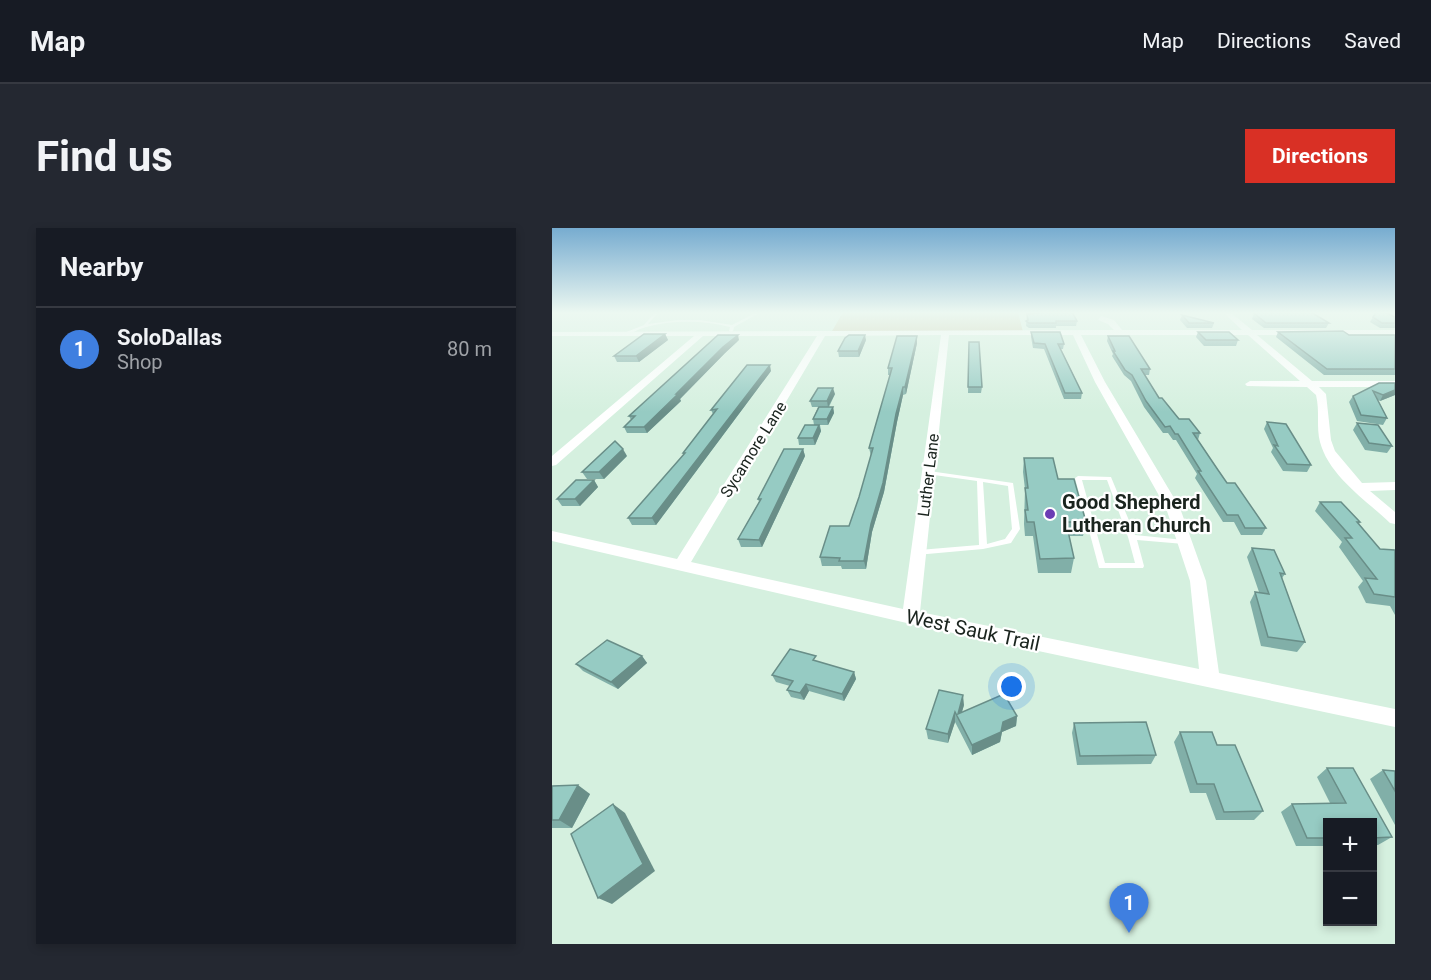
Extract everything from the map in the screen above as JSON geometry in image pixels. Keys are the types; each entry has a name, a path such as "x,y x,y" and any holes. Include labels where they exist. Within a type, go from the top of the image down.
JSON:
{"street":[{"path":"552,462 688,345"},
{"name":"Sycamore Lane","path":"682,564 815,345"},
{"name":"Luther Lane","path":"911,617 943,345"},
{"path":"1082,345 1100,382 1173,508 1198,581 1210,679"},
{"path":"1265,345 1321,394 1326,410 1325,441 1334,459 1359,487 1395,520"},
{"path":"1250,384 1395,384"},
{"path":"1359,487 1395,486"},
{"name":"West Sauk Trail","path":"552,536 911,617 1395,717"}],"lane":[{"path":"919,553 983,548 1008,541 1016,529 1011,484 928,473"},
{"path":"1078,478 1109,478 1132,537 1140,566 1102,566 1078,478"},
{"path":"980,480 983,548"},
{"path":"1132,537 1184,542"}],"building":[{"path":"628,345 650,345 636,356 614,356"},
{"path":"707,345 725,345 644,427 624,427 635,416 629,416"},
{"path":"841,345 860,345 858,351 838,351"},
{"path":"894,345 915,345 896,414 883,483 871,524 864,561 839,561 840,558 820,557 830,526 849,526 873,448 869,448 892,368 888,368"},
{"path":"969,345 979,345 982,387 968,387"},
{"path":"1046,345 1059,345 1082,393 1065,393"},
{"path":"1112,345 1135,345 1150,369 1141,369 1159,398 1162,398 1179,419 1189,419 1200,433 1193,433 1227,483 1235,483 1266,528 1245,528 1238,515 1227,515 1198,471 1201,471 1178,434 1175,434 1170,426 1165,427 1146,401 1132,375 1125,370 1113,351 1115,351"},
{"path":"1296,345 1395,345 1395,369 1327,369"},
{"path":"747,365 770,365 652,518 628,518 685,453 683,453 717,409 711,410"},
{"path":"1379,383 1395,383 1395,390 1383,395 1373,391 1387,418 1361,415 1353,396"},
{"path":"818,388 833,388 827,401 810,401"},
{"path":"819,407 833,407 827,419 813,419"},
{"path":"1267,422 1286,424 1311,465 1287,464 1274,445 1278,446"},
{"path":"1357,423 1378,425 1392,446 1369,443"},
{"path":"805,425 819,425 813,438 798,438"},
{"path":"615,441 623,449 599,472 582,472"},
{"path":"784,449 803,449 759,540 738,539 761,499 758,499"},
{"name":"Good Shepherd Lutheran Church","path":"1024,458 1053,458 1058,479 1074,479 1086,522 1066,522 1074,558 1040,559 1034,522 1027,522 1025,510 1028,510 1025,488 1028,488"},
{"path":"576,480 594,480 575,499 557,499"},
{"path":"1320,502 1341,502 1360,522 1357,522 1380,549 1395,550 1395,597 1374,594 1365,578 1377,579 1345,538 1352,538"},
{"path":"1252,548 1274,550 1285,574 1280,573 1305,642 1268,637 1255,592 1269,594"},
{"path":"607,640 642,656 611,682 576,664"},
{"path":"790,649 816,656 813,660 854,672 842,694 806,684 800,693 787,690 793,681 772,675"},
{"path":"939,690 963,695 958,714 1004,694 1017,716 1003,722 1001,732 972,745 955,712 948,734 926,729"},
{"path":"1146,722 1156,755 1080,756 1074,723"},
{"path":"1180,732 1212,732 1217,745 1235,745 1263,811 1224,812 1214,784 1197,784"},
{"path":"1327,768 1353,768 1392,837 1377,838 1377,818 1323,818 1323,838 1307,838 1292,804 1346,803"},
{"path":"1383,770 1395,771 1395,791"},
{"path":"578,785 559,820 552,820 552,786"},
{"path":"613,804 643,864 598,898 571,834"}],"place":[{"name":"Good Shepherd Lutheran Church","path":"1050,514"},
{"name":"SoloDallas","path":"1129,933"}]}
